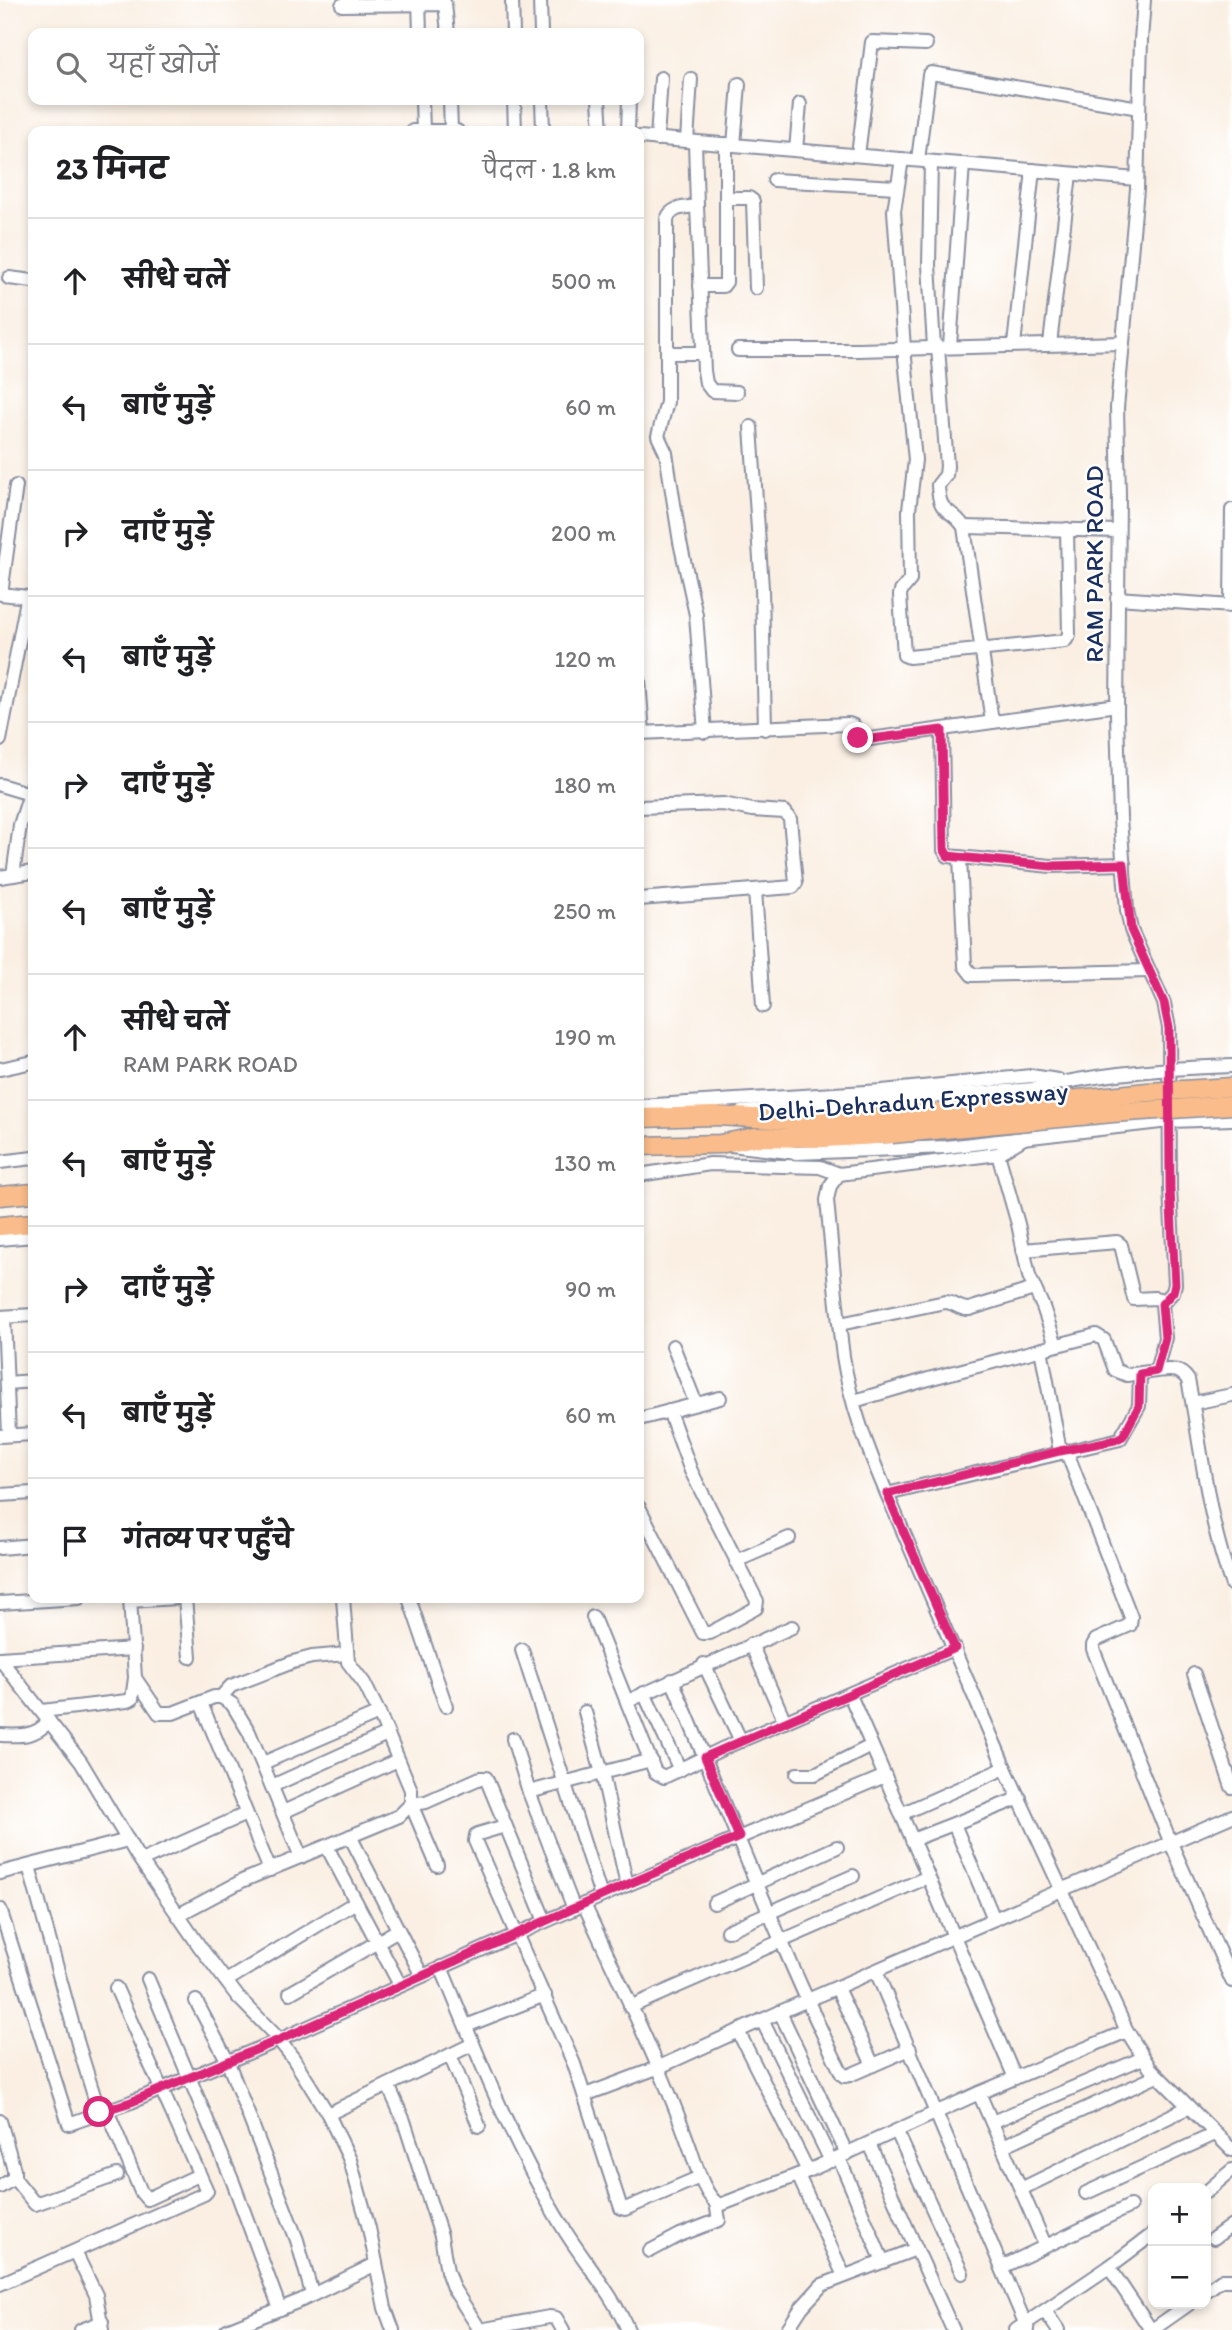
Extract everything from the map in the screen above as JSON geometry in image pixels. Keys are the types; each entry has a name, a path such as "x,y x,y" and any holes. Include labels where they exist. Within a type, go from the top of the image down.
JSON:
{"highway":[{"name":"Delhi-Dehradun Expressway","path":"644,1146 720,1144 754,1137 825,1138 890,1126 1116,1095 1232,1087"},
{"name":"Delhi-Dehradun Expressway","path":"644,1118 716,1116 890,1126 1232,1105"},
{"path":"0,1196 28,1193"},
{"path":"0,1226 28,1223"}],"street":[{"path":"512,0 513,28"},
{"path":"540,0 541,28"},
{"name":"RAM PARK ROAD","path":"1144,0 1137,179 1117,408 1117,705 1124,864 1131,930 1164,1003 1169,1028 1169,1121 1175,1284 1162,1308 1165,1338 1156,1371"},
{"path":"342,5 365,2 419,2 447,5 448,28"},
{"path":"419,2 420,28"},
{"path":"858,155 872,42 878,40 926,44"},
{"path":"992,722 964,527 959,519 944,510 938,495 938,485 947,475 947,466 941,346 929,254 925,161 929,75 931,73 1139,108"},
{"path":"657,139 661,78"},
{"path":"691,79 691,142 697,206 704,371 712,391 737,393"},
{"path":"700,286 723,286 726,282 726,198 739,84"},
{"path":"796,150 800,104"},
{"path":"422,105 423,126"},
{"path":"450,105 451,126"},
{"path":"514,105 515,126"},
{"path":"542,105 543,126"},
{"path":"599,105 600,126"},
{"path":"628,126 629,105"},
{"path":"644,138 1137,179"},
{"path":"902,159 894,211 915,460 909,510 910,580 900,595 902,652 909,657 1060,643 1068,639 1067,529"},
{"path":"941,346 963,164"},
{"path":"1014,345 1033,170"},
{"path":"1050,344 1070,174"},
{"path":"774,180 896,187"},
{"path":"726,198 748,198 753,201 755,288"},
{"path":"697,206 677,209 669,214 667,219 667,402 658,436 666,453 680,542 696,615 705,732"},
{"path":"9,278 28,280"},
{"path":"738,350 1123,343"},
{"path":"668,353 703,353"},
{"path":"751,427 762,588 765,729"},
{"path":"16,485 1,593 28,596"},
{"path":"1117,598 1232,606 1232,510"},
{"path":"964,527 1118,531"},
{"path":"0,740 28,610"},
{"path":"644,733 852,724 858,738 863,740 1117,705"},
{"path":"942,730 944,849 948,856 1051,866 1124,864"},
{"path":"0,785 28,788"},
{"path":"28,801 6,876 28,873"},
{"path":"644,807 723,804 752,810 785,812 790,819 796,885 644,900"},
{"path":"960,857 965,966 972,975 1149,971"},
{"path":"755,890 763,1006"},
{"path":"0,1069 28,1063"},
{"path":"716,1116 765,1108 880,1102 1034,1089 1065,1081 1170,1069 1232,1066"},
{"path":"644,1106 882,1091 1031,1076 1065,1081"},
{"path":"720,1144 797,1153 946,1147 1169,1121 1232,1119"},
{"path":"644,1174 710,1164 820,1167 839,1174 998,1154 1024,1138"},
{"path":"998,1154 1025,1263 1056,1345"},
{"path":"0,1161 28,1158"},
{"path":"839,1174 830,1186 827,1200 840,1324 844,1358 870,1454 1005,1768 1127,2031 1157,2076 1232,2150"},
{"path":"0,1239 28,1236"},
{"path":"1023,1250 1117,1242 1121,1245 1134,1299 1164,1300"},
{"path":"840,1324 945,1302 954,1303 961,1309 969,1309 1034,1289"},
{"path":"28,1315 2,1317 7,1383 5,1436 28,1434"},
{"path":"854,1401 1096,1335 1104,1340 1115,1370 1127,1375 1174,1370 1185,1375 1216,1539 1232,1585"},
{"path":"673,1346 696,1404"},
{"path":"1041,1349 1063,1451 1130,1617 1130,1625 1096,1640 1093,1648 1170,1841 1232,1981"},
{"path":"887,1494 1115,1440 1123,1436 1140,1399 1140,1374"},
{"path":"7,1383 28,1381"},
{"path":"1192,1403 1232,1395"},
{"path":"644,1418 720,1398"},
{"path":"644,1517 705,1635 756,1608 757,1601 691,1471 669,1410"},
{"path":"0,1495 28,1493"},
{"path":"736,1561 789,1538"},
{"path":"0,1548 28,1545"},
{"path":"0,1603 28,1601"},
{"path":"45,1716 127,1702 134,1693 130,1603"},
{"path":"185,1603 190,1657"},
{"path":"343,1603 346,1654 379,1713 411,1790 411,1804 437,1865"},
{"path":"411,1603 446,1706"},
{"path":"593,1617 659,1776 668,1776 705,1757 955,1648"},
{"path":"628,1701 792,1626"},
{"path":"751,1644 785,1722"},
{"path":"0,1659 134,1649"},
{"path":"522,1650 601,1896"},
{"path":"135,1678 159,1713 173,1713 221,1697 231,1686 293,1662 312,1657 346,1654"},
{"path":"0,1659 81,1762 141,1861 178,1915 238,1997 279,2040 328,2113 350,2160 369,2228 385,2308 393,2330"},
{"path":"704,1664 741,1741"},
{"path":"1194,1674 1232,1787"},
{"path":"672,1680 739,1837 780,1942 844,2076 910,2049"},
{"path":"644,1693 680,1770"},
{"path":"850,1695 1015,2078"},
{"path":"221,1697 227,1699 237,1711 263,1763 301,1857"},
{"path":"201,1703 270,1870"},
{"path":"585,1712 602,1773 626,1885"},
{"path":"263,1763 379,1713"},
{"path":"0,1735 24,1736 42,1729 45,1716"},
{"path":"272,1786 387,1734"},
{"path":"513,1739 529,1792 579,1907 673,2099 700,2177 716,2203 719,2220 649,2251"},
{"path":"797,1774 815,1774 871,1746"},
{"path":"284,1812 398,1760"},
{"path":"529,1792 651,1760"},
{"path":"901,1814 1005,1768"},
{"path":"0,1909 69,2124 161,2090 279,2040 626,1885 885,1776"},
{"path":"178,1915 222,1890 400,1816 411,1804 426,1802 483,1778 488,1780 545,1921"},
{"path":"912,1840 1020,1798"},
{"path":"141,1861 246,1814"},
{"path":"585,2095 657,2068 1232,1816"},
{"path":"954,1824 994,1919"},
{"path":"505,1826 478,1834 475,1838 515,1934 545,1995 585,2095 621,2208 625,2209 700,2177"},
{"path":"350,1836 422,1976"},
{"path":"0,1873 128,1840"},
{"path":"327,1847 400,1985"},
{"path":"714,1903 837,1847"},
{"path":"29,1866 78,2044 103,2111 141,2192 147,2199 200,2175"},
{"path":"727,1931 853,1876"},
{"path":"630,2007 928,1877"},
{"path":"226,1981 356,1902"},
{"path":"290,1993 398,1930"},
{"path":"440,1968 523,2152 562,2226 604,2286 628,2330"},
{"path":"876,1970 1002,2267 1023,2328 1148,2238"},
{"path":"148,1979 233,2182 280,2309"},
{"path":"0,2284 207,2191 116,1988"},
{"path":"837,1988 873,2065"},
{"path":"466,2026 545,1995"},
{"path":"195,2001 227,2060 297,2240 312,2294"},
{"path":"780,2012 883,2262"},
{"path":"762,2020 839,2158"},
{"path":"738,2031 803,2173 844,2276"},
{"path":"716,2203 726,2204 839,2158 979,2093 1127,2031"},
{"path":"328,2113 473,2045"},
{"path":"450,2055 479,2126"},
{"path":"992,2122 1143,2058"},
{"path":"1003,2146 1157,2076"},
{"path":"388,2085 404,2121 441,2236 453,2288 480,2330 549,2316 556,2318 563,2330"},
{"path":"979,2093 1045,2245"},
{"path":"1021,2189 1189,2107"},
{"path":"0,2121 12,2156 14,2178 35,2204 117,2175"},
{"path":"897,2132 962,2273"},
{"path":"1086,2193 1215,2133"},
{"path":"869,2144 953,2330"},
{"path":"1211,2188 1232,2170"},
{"path":"0,2187 14,2178"},
{"path":"1002,2267 1130,2206"},
{"path":"1213,2238 1232,2225"},
{"path":"787,2330 822,2286 916,2249"},
{"path":"75,2252 96,2295 102,2326 81,2330"},
{"path":"227,2330 280,2309 376,2264"},
{"path":"1109,2267 1152,2330 1182,2309"},
{"path":"1211,2287 1221,2280 1232,2280"},
{"path":"1045,2311 1059,2330"}],"route":[{"path":"99,2112 131,2102 279,2040 739,1837 705,1757 955,1648 887,1494 1060,1451 1120,1439 1123,1436 1139,1406 1140,1374 1156,1371 1166,1329 1162,1304 1175,1289 1170,1189 1169,1028 1164,1003 1131,930 1124,864 1051,866 948,856 944,849 942,730 863,740 858,738"}]}
